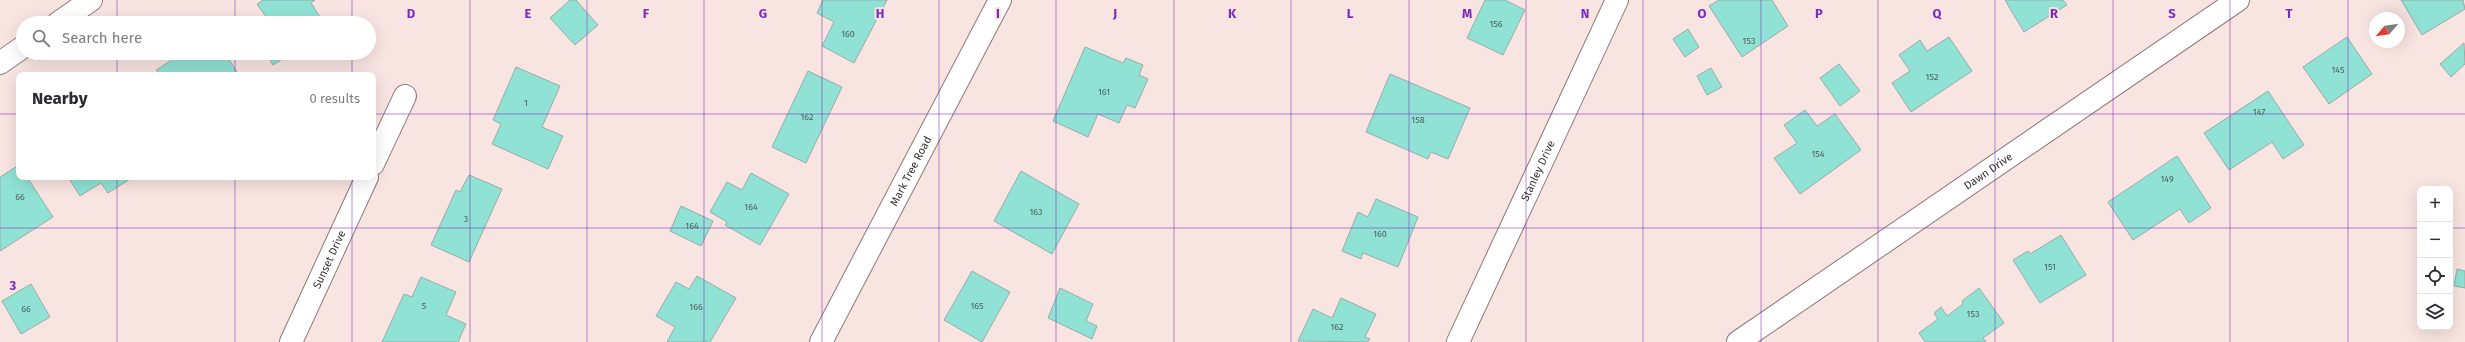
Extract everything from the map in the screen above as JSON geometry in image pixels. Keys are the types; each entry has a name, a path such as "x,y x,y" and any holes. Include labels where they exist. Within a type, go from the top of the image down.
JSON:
{"street":[{"path":"68,16 91,0"},
{"name":"Mark Tree Road","path":"821,342 1000,0"},
{"name":"Stanley Drive","path":"1458,342 1617,0"},
{"name":"Dawn Drive","path":"1738,342 2238,0"},
{"path":"0,63 16,52"},
{"path":"376,158 405,96"},
{"name":"Sunset Drive","path":"291,342 366,180"}],"building":[{"path":"263,0 315,0 311,3 319,16 265,16 257,4"},
{"path":"570,0 576,0 598,25 575,45 550,18"},
{"path":"823,0 887,0 854,63 822,46 834,22 817,13"},
{"path":"1485,0 1505,0 1525,10 1503,55 1467,38"},
{"path":"1719,0 1772,0 1788,26 1742,57 1709,6"},
{"path":"2005,0 2063,0 2067,5 2024,32"},
{"path":"2401,0 2463,0 2465,9 2422,35"},
{"path":"1688,29 1699,47 1685,57 1673,39"},
{"path":"1949,37 1972,71 1911,112 1892,83 1910,71 1899,55 1920,40 1927,51"},
{"path":"2347,37 2372,74 2329,104 2303,67"},
{"path":"2464,43 2465,64 2451,77 2440,64"},
{"path":"1085,47 1123,63 1126,58 1143,65 1139,75 1148,79 1135,108 1127,105 1119,123 1098,114 1088,137 1053,121"},
{"path":"172,60 229,60 237,72 158,72 156,70"},
{"path":"270,60 281,60 273,65"},
{"path":"1839,64 1860,91 1840,106 1820,78"},
{"path":"516,67 560,86 542,127 563,136 548,169 492,144 501,124 493,120"},
{"path":"1711,68 1722,87 1707,95 1697,76"},
{"path":"808,71 842,87 806,163 772,147"},
{"path":"1390,74 1470,108 1448,159 1431,152 1428,159 1366,132"},
{"path":"2268,91 2304,145 2283,159 2272,142 2229,170 2204,133"},
{"path":"1805,110 1817,126 1835,114 1861,150 1800,194 1774,158 1797,143 1784,125"},
{"path":"2177,156 2211,208 2189,223 2180,209 2133,240 2108,202"},
{"path":"16,167 16,180 29,180 53,217 0,251 0,177"},
{"path":"1021,171 1079,204 1052,254 994,221"},
{"path":"751,173 789,194 760,245 725,225 727,222 710,212 727,182 742,190"},
{"path":"469,175 502,189 469,262 431,245 456,190 460,192"},
{"path":"70,180 128,180 108,193 101,183 80,196"},
{"path":"1376,199 1418,217 1398,267 1363,253 1361,259 1342,251 1358,212 1368,217"},
{"path":"681,206 713,221 701,246 670,231"},
{"path":"2061,235 2086,275 2040,303 2013,260 2028,251 2030,254"},
{"path":"2457,269 2465,271 2465,288 2454,286"},
{"path":"972,271 1010,292 982,342 944,320"},
{"path":"697,276 736,298 710,342 667,342 675,327 656,316 676,282 689,289"},
{"path":"421,277 456,292 446,315 466,324 458,342 382,342 404,294 412,297"},
{"path":"31,284 50,317 21,334 2,301"},
{"path":"1060,288 1093,304 1086,321 1097,326 1092,339 1048,318"},
{"path":"1979,288 2004,323 1983,338 1986,342 1925,342 1919,333 1938,319 1934,313 1941,307 1947,316 1963,304 1962,301"},
{"path":"1341,298 1376,314 1365,337 1370,339 1368,342 1298,341 1313,309 1332,318"}]}
